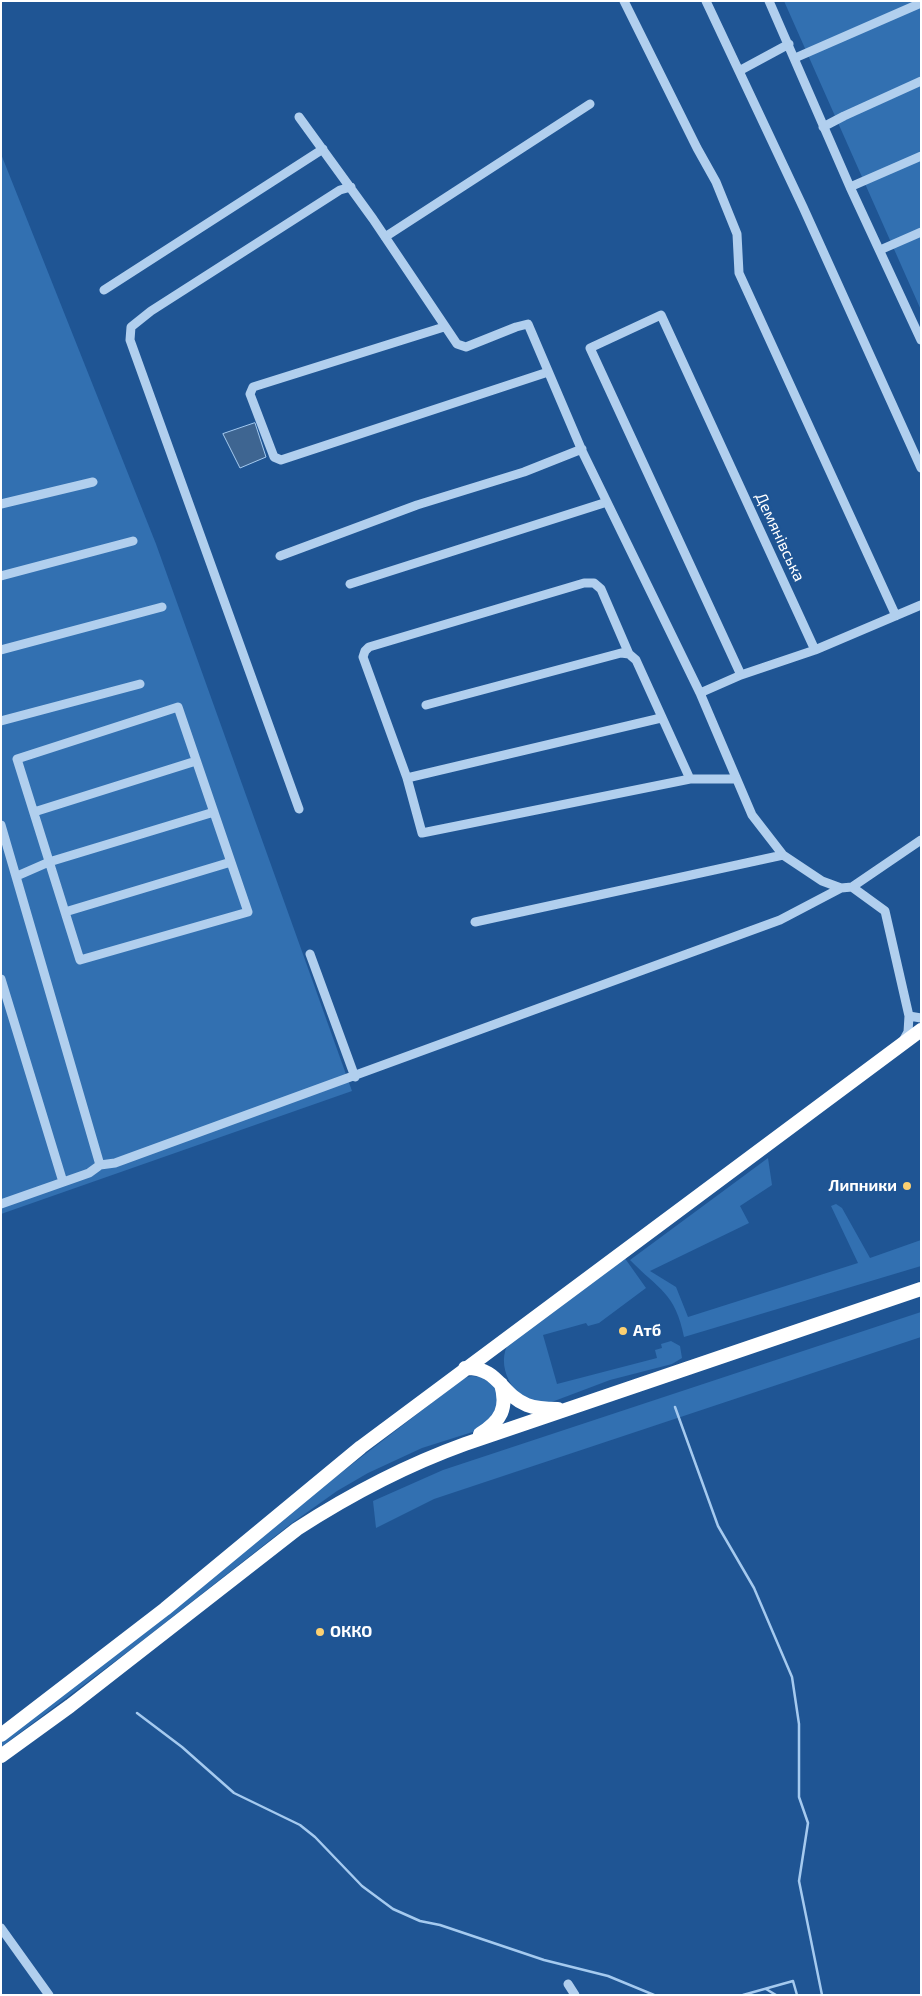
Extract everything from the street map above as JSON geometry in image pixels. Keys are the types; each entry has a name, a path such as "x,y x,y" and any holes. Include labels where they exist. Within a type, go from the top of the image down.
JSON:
{"highway":[{"path":"1,1735 166,1609 361,1447 921,1030"},
{"path":"1,1756 70,1706 297,1529 331,1507 401,1468 465,1444 921,1289"},
{"path":"465,1368 482,1369 500,1382 513,1396 527,1405 566,1410"},
{"path":"465,1444 490,1428 499,1419 505,1402 500,1382"}],"street":[{"path":"624,1 697,148 716,182 738,234 738,273 896,616"},
{"path":"706,1 803,207 921,468"},
{"path":"770,2 850,188 921,340"},
{"path":"795,58 921,3"},
{"path":"739,71 789,44"},
{"path":"823,127 921,81"},
{"path":"385,237 590,104"},
{"path":"299,117 351,187 457,344 466,347 528,324 582,449 700,693 752,815 783,856 822,881 841,888"},
{"path":"104,290 323,149"},
{"path":"850,188 921,156"},
{"path":"300,809 130,340 130,331 133,324 151,311 238,253 340,190 351,187"},
{"path":"880,250 921,232"},
{"name":"Демянівська","path":"741,676 590,348 661,315 815,650"},
{"path":"444,327 253,388 250,394 274,457 282,460 548,372"},
{"path":"280,556 417,505 524,472 582,449"},
{"path":"1,504 93,482"},
{"path":"350,584 607,502"},
{"path":"1,576 133,541"},
{"path":"690,779 636,660 629,654 601,589 594,583 584,583 369,647 365,651 364,657 407,778 422,832 690,779 736,779"},
{"path":"700,693 741,676 815,650 921,605"},
{"path":"1,650 162,607"},
{"path":"426,705 622,653 629,654"},
{"path":"1,721 140,684"},
{"path":"178,708 214,812 248,912 80,960 17,759 178,708"},
{"path":"407,778 661,718"},
{"path":"34,812 196,761"},
{"path":"17,876 50,862 214,812"},
{"path":"1,825 100,1165"},
{"path":"1,1204 89,1173 100,1165 115,1163 355,1077 780,920 841,888 852,887 921,840"},
{"path":"475,922 783,856"},
{"path":"65,912 231,862"},
{"path":"852,887 885,911 909,1016 908,1032 900,1046"},
{"path":"310,954 355,1077"},
{"path":"1,979 63,1182"},
{"path":"909,1016 921,1018"},
{"path":"1,1928 49,1995"},
{"path":"568,1984 575,1995"}],"shaded area":[{"path":"784,1 921,1 921,310"},
{"path":"1,154 156,544 352,1091 1,1214"},
{"path":"255,423 266,457 240,468 223,434"},
{"path":"768,1158 772,1185 740,1206 749,1223 650,1271 676,1287 688,1317 858,1263 831,1206 836,1204 842,1208 870,1258 921,1240 921,1266 684,1337 676,1310 671,1301 630,1260"},
{"path":"624,1257 646,1288 599,1323 588,1326 586,1323 543,1335 557,1384 657,1358 655,1350 662,1348 661,1344 671,1341 680,1346 682,1358 672,1364 610,1380 549,1403 538,1403 520,1394 507,1377 504,1367 504,1356 507,1346"},
{"path":"921,1312 921,1337 434,1499 376,1528 373,1501 443,1470"},
{"path":"472,1376 481,1377 495,1386 500,1409 482,1429 422,1448 368,1473 337,1491 292,1523 138,1644 1,1747 1,1740 329,1482 464,1378"}],"waterway":[{"path":"675,1407 718,1526 754,1588 792,1677 799,1724 799,1797 808,1823 799,1881 822,1995"},
{"path":"137,1713 182,1747 234,1793 300,1825 315,1837 362,1886 393,1909 420,1921 440,1925 544,1960 608,1976 654,1995"},
{"path":"743,1995 793,1981 797,1995"},
{"path":"766,1989 776,1995"}],"place":[{"name":"Липники","path":"907,1186"},
{"name":"Атб","path":"623,1331"},
{"name":"ОККО","path":"320,1632"}]}
